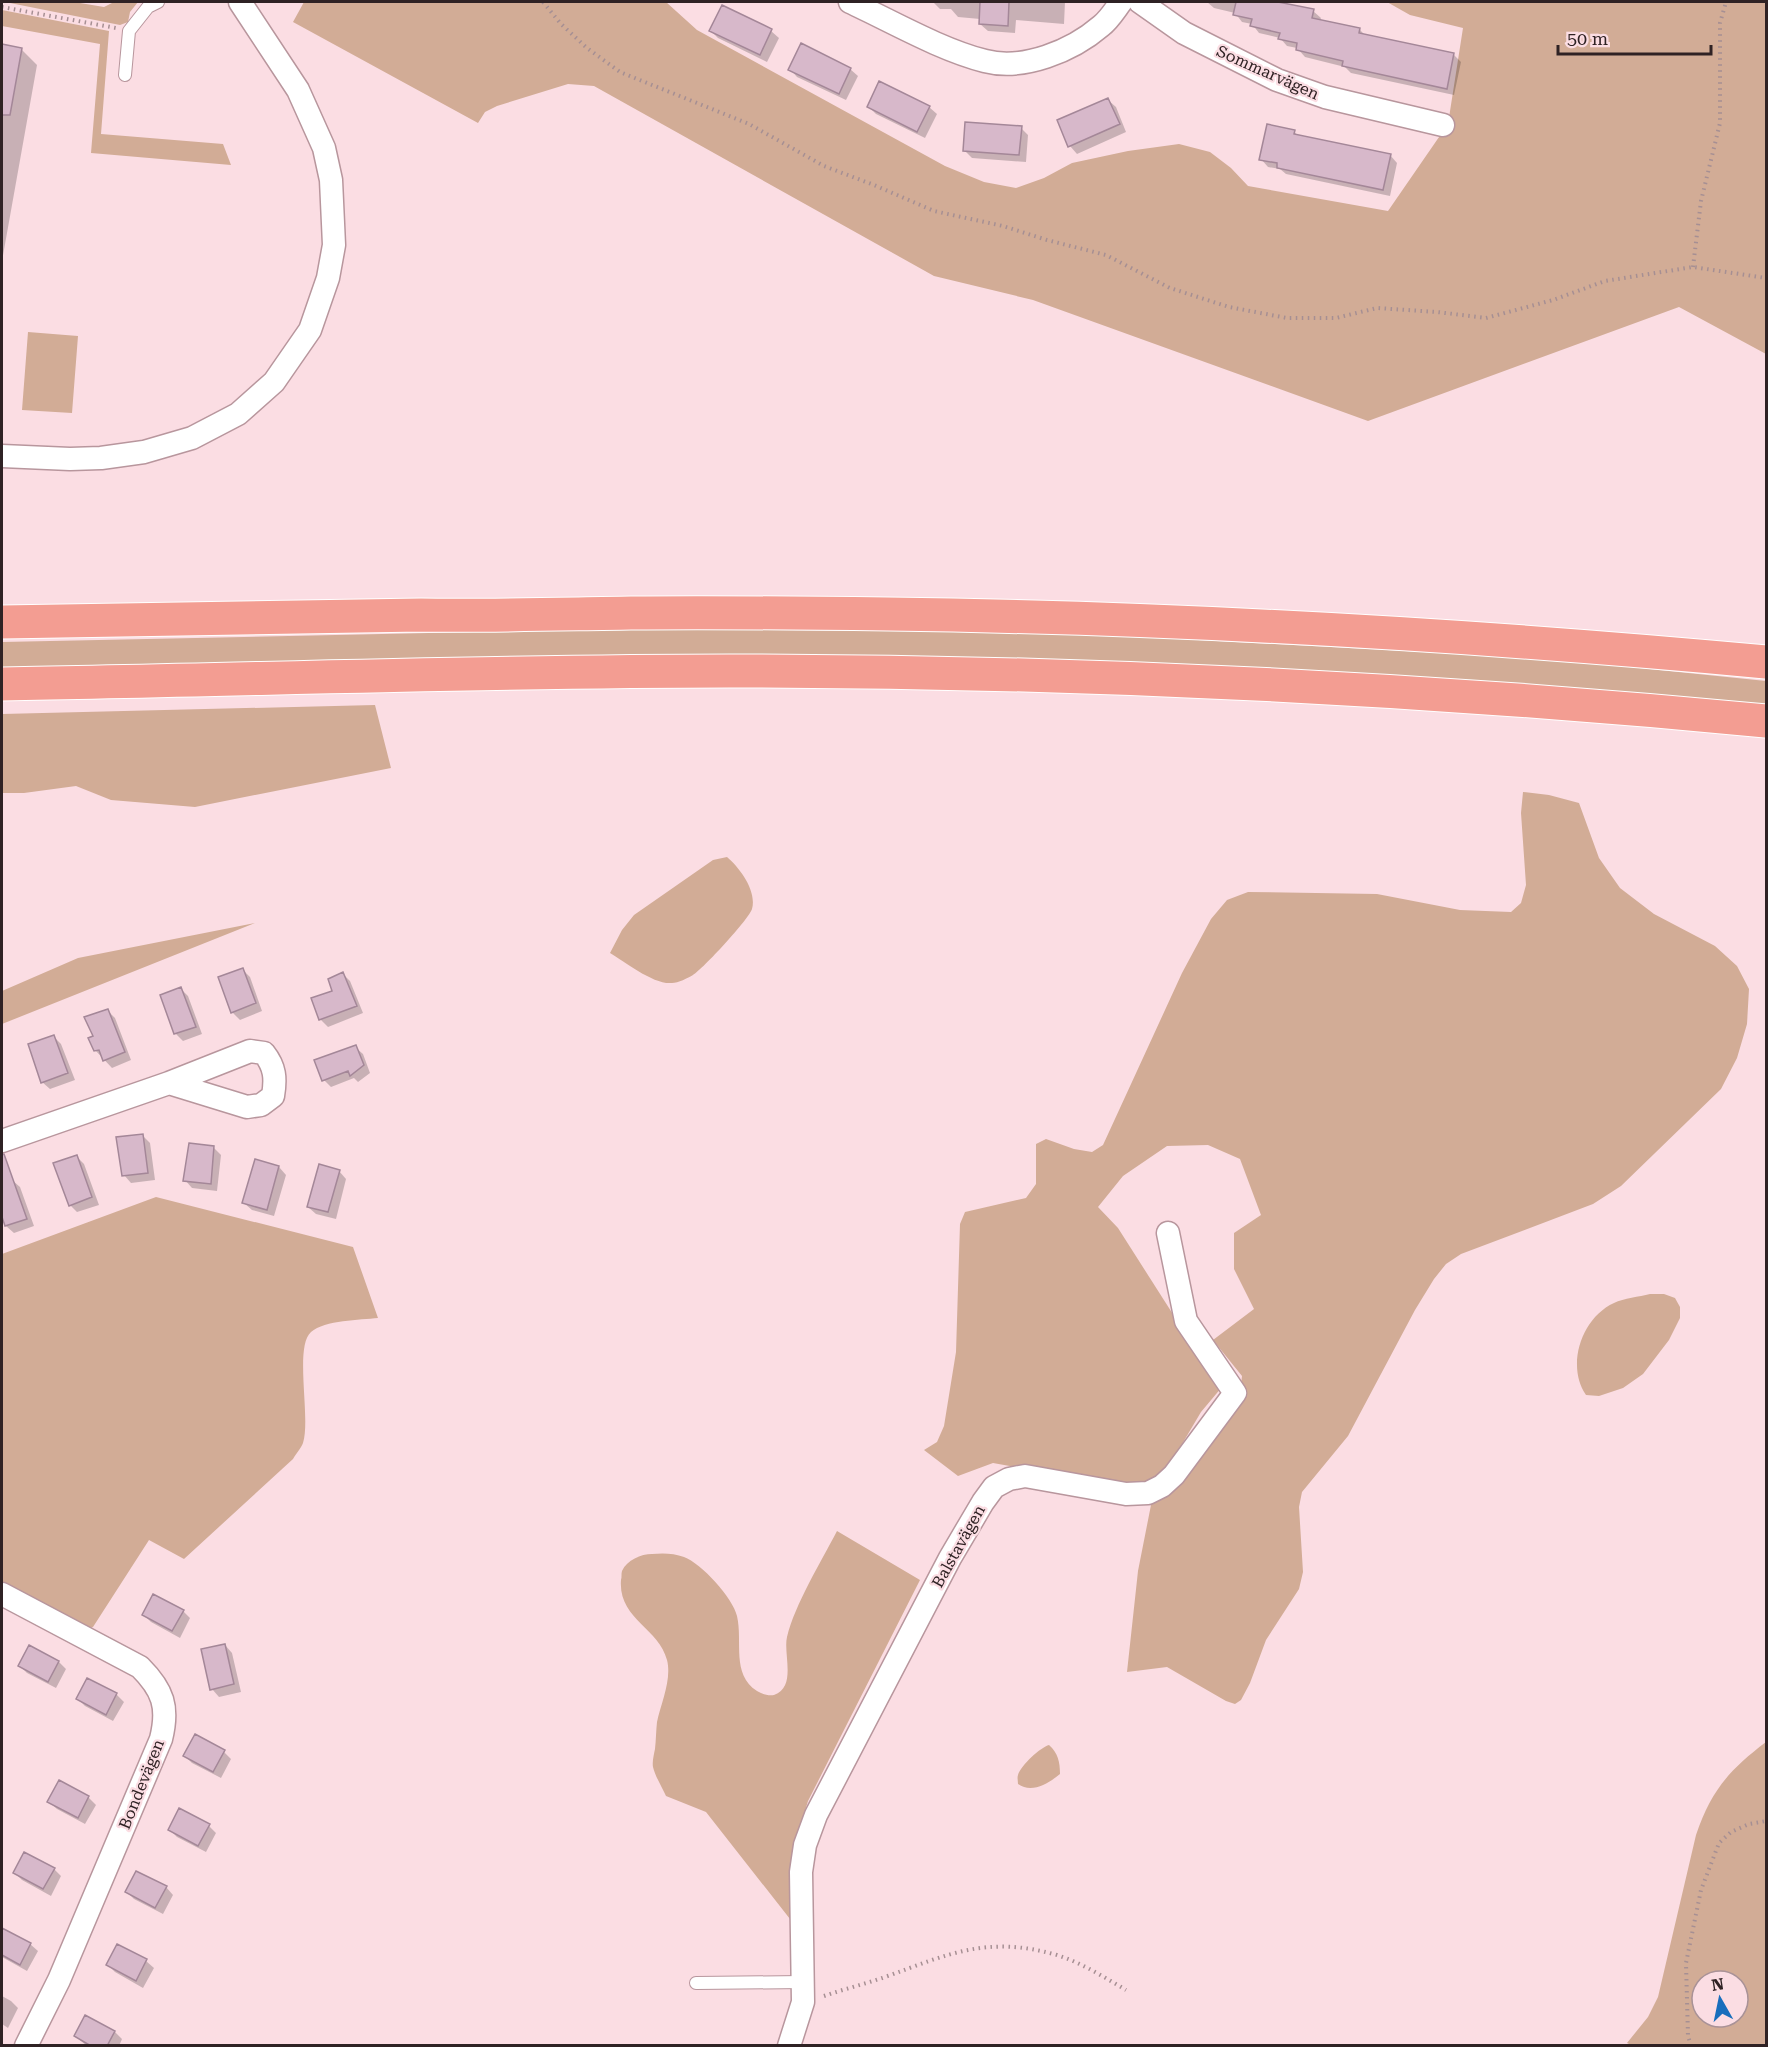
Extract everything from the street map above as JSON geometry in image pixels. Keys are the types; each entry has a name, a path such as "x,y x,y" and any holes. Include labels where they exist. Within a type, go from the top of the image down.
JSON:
{"highway":[{"path":"2,622 421,615 730,613 1046,617 1519,641 1767,662"},
{"path":"2,684 633,671 1036,675 1363,689 1520,699 1767,721"}],"street":[{"path":"2,456 101,458 144,453 192,438 238,414 274,382 310,330 328,278 334,245 332,180 324,148 298,90 240,2"},
{"path":"850,2 955,51 987,62 1014,63 1041,58 1075,45 1102,25 1121,2"},
{"name":"Sommarvägen","path":"1140,2 1184,33 1277,80 1325,97 1443,125"},
{"path":"2,1141 169,1083"},
{"name":"Balstavägen","path":"789,2046 803,1992 801,1872 805,1845 816,1815 950,1558 994,1487 1009,1479 1025,1476 1126,1494 1148,1493 1162,1486 1174,1475 1235,1393 1186,1321 1168,1233"},
{"name":"Bondevägen","path":"2,1594 140,1667 155,1682 162,1702 165,1721 161,1739 59,1980 26,2046"}],"lane":[{"path":"125,75 129,31 148,7 158,2"},
{"path":"696,1983 803,1992"}],"path":[{"path":"543,2 569,32 620,72 749,124 824,166 934,211 1003,226 1106,255 1170,288 1229,307 1287,318 1336,318 1377,308 1486,318 1552,300 1605,281 1693,267 1767,278"},
{"path":"1693,267 1701,201 1720,123 1720,23 1726,2"},
{"path":"2,7 121,29"},
{"path":"1691,2046 1688,2036 1686,1963 1701,1890 1719,1843 1731,1832 1749,1824 1767,1821"},
{"path":"803,1992 881,1978 952,1952 976,1947 1000,1946 1058,1955 1088,1967 1126,1990"}],"shaded area":[{"path":"5,2 74,2 104,7 114,2 138,2 130,12 128,22 120,25"},
{"path":"304,2 666,2 697,30 945,166 984,182 1016,188 1044,178 1072,163 1128,151 1179,144 1210,152 1231,168 1248,186 1388,211 1448,124 1463,28 1410,15 1387,2 1766,2 1766,354 1679,307 1368,421 1033,300 934,276 594,86 568,84 497,106 485,112 478,123 293,22"},
{"path":"2,10 109,31 101,134 223,144 231,165 91,153 100,44 2,26"},
{"path":"28,332 78,336 72,413 22,410"},
{"path":"620,629 1050,632 1552,659 1766,681 1766,706 2,669 2,642"},
{"path":"375,705 391,768 195,807 111,800 76,786 24,793 2,793 2,714"},
{"path":"1523,792 1549,795 1579,803 1599,858 1620,888 1654,914 1715,946 1737,966 1749,989 1747,1024 1737,1058 1721,1089 1621,1186 1593,1204 1461,1254 1446,1264 1434,1279 1348,1436 1302,1492 1299,1507 1303,1572 1299,1589 1266,1640 1241,1700 1235,1704 1226,1701 1167,1667 1127,1672 1138,1571 1151,1505 1240,1394 1242,1376 1213,1340 1254,1309 1234,1269 1234,1233 1261,1215 1240,1159 1208,1145 1167,1146 1123,1176 1098,1207 1118,1228 1222,1387 1201,1412 1175,1456 1154,1481 1127,1487 993,1463 958,1476 924,1450 937,1442 944,1426 956,1352 960,1224 965,1212 1026,1198 1036,1184 1036,1144 1046,1139 1074,1149 1092,1152 1103,1145 1182,973 1211,919 1227,900 1248,892 1377,894 1460,910 1511,912 1521,903 1526,885 1521,813"},
{"path":"727,857 737,867 750,888 752,909 735,933 698,971 680,981 665,983 648,977 610,953 622,930 634,915 713,860"},
{"path":"255,923 2,1024 2,991 78,958"},
{"path":"156,1197 353,1247 378,1318 334,1323 311,1332 306,1340 303,1367 305,1432 303,1443 293,1459 184,1559 149,1540 93,1627 88,1629 2,1584 2,1254"},
{"path":"1650,1294 1664,1294 1675,1298 1680,1307 1680,1318 1669,1340 1643,1374 1623,1388 1599,1396 1586,1395 1577,1370 1577,1357 1585,1331 1603,1310 1614,1303"},
{"path":"837,1531 920,1580 808,1801 794,1847 790,1919 706,1812 666,1796 653,1763 657,1722 667,1683 667,1660 656,1639 632,1614 626,1604 622,1593 622,1571 631,1561 648,1554 676,1555 699,1566 723,1591 737,1616 739,1657 744,1676 757,1691 774,1695 781,1691 787,1678 786,1644 791,1624 802,1597"},
{"path":"1766,1742 1766,2045 1631,2045 1627,2043 1648,2017 1658,1997 1696,1835 1715,1794 1742,1762"},
{"path":"1049,1745 1058,1758 1060,1774 1046,1784 1035,1788 1018,1784 1018,1775 1023,1766 1036,1753"}],"building":[{"path":"980,2 1009,2 1008,26 979,24"},
{"path":"1236,2 1278,2 1314,9 1312,18 1360,28 1359,33 1454,53 1447,89 1342,66 1343,61 1296,50 1297,43 1278,39 1280,33 1250,26 1252,19 1233,15"},
{"path":"722,5 772,29 760,55 709,31"},
{"path":"801,43 851,68 839,94 788,70"},
{"path":"2,44 22,48 10,115 2,115"},
{"path":"879,81 930,106 917,132 867,107"},
{"path":"1108,98 1120,124 1068,147 1057,120"},
{"path":"965,122 1022,126 1019,155 963,151"},
{"path":"1267,124 1295,130 1294,134 1391,154 1383,190 1277,168 1277,163 1259,160"},
{"path":"243,968 256,1003 231,1013 218,977"},
{"path":"343,972 357,1006 319,1020 311,998 332,991 328,979"},
{"path":"181,987 196,1027 174,1034 160,995"},
{"path":"108,1009 125,1052 103,1061 99,1050 94,1051 88,1038 93,1036 84,1017"},
{"path":"54,1035 68,1073 41,1083 28,1044"},
{"path":"356,1045 364,1065 350,1076 348,1071 322,1081 314,1060"},
{"path":"143,1134 148,1173 122,1176 116,1137"},
{"path":"189,1143 214,1146 211,1184 183,1181"},
{"path":"2,1154 4,1154 27,1219 5,1226 2,1217"},
{"path":"77,1155 92,1197 69,1206 53,1163"},
{"path":"255,1159 279,1166 267,1210 242,1203"},
{"path":"319,1164 340,1170 328,1212 307,1207"},
{"path":"153,1594 184,1610 172,1631 142,1615"},
{"path":"225,1644 234,1684 210,1690 201,1649"},
{"path":"29,1645 59,1661 48,1682 18,1666"},
{"path":"87,1678 117,1693 106,1715 76,1699"},
{"path":"195,1734 225,1750 213,1772 183,1756"},
{"path":"59,1780 89,1796 78,1818 47,1802"},
{"path":"179,1808 210,1824 198,1846 168,1830"},
{"path":"24,1852 55,1868 43,1889 13,1873"},
{"path":"136,1871 167,1886 155,1908 125,1892"},
{"path":"2,1928 31,1943 20,1965 2,1955"},
{"path":"117,1944 147,1959 136,1981 106,1965"},
{"path":"85,2015 115,2031 107,2046 91,2046 74,2036"}]}
